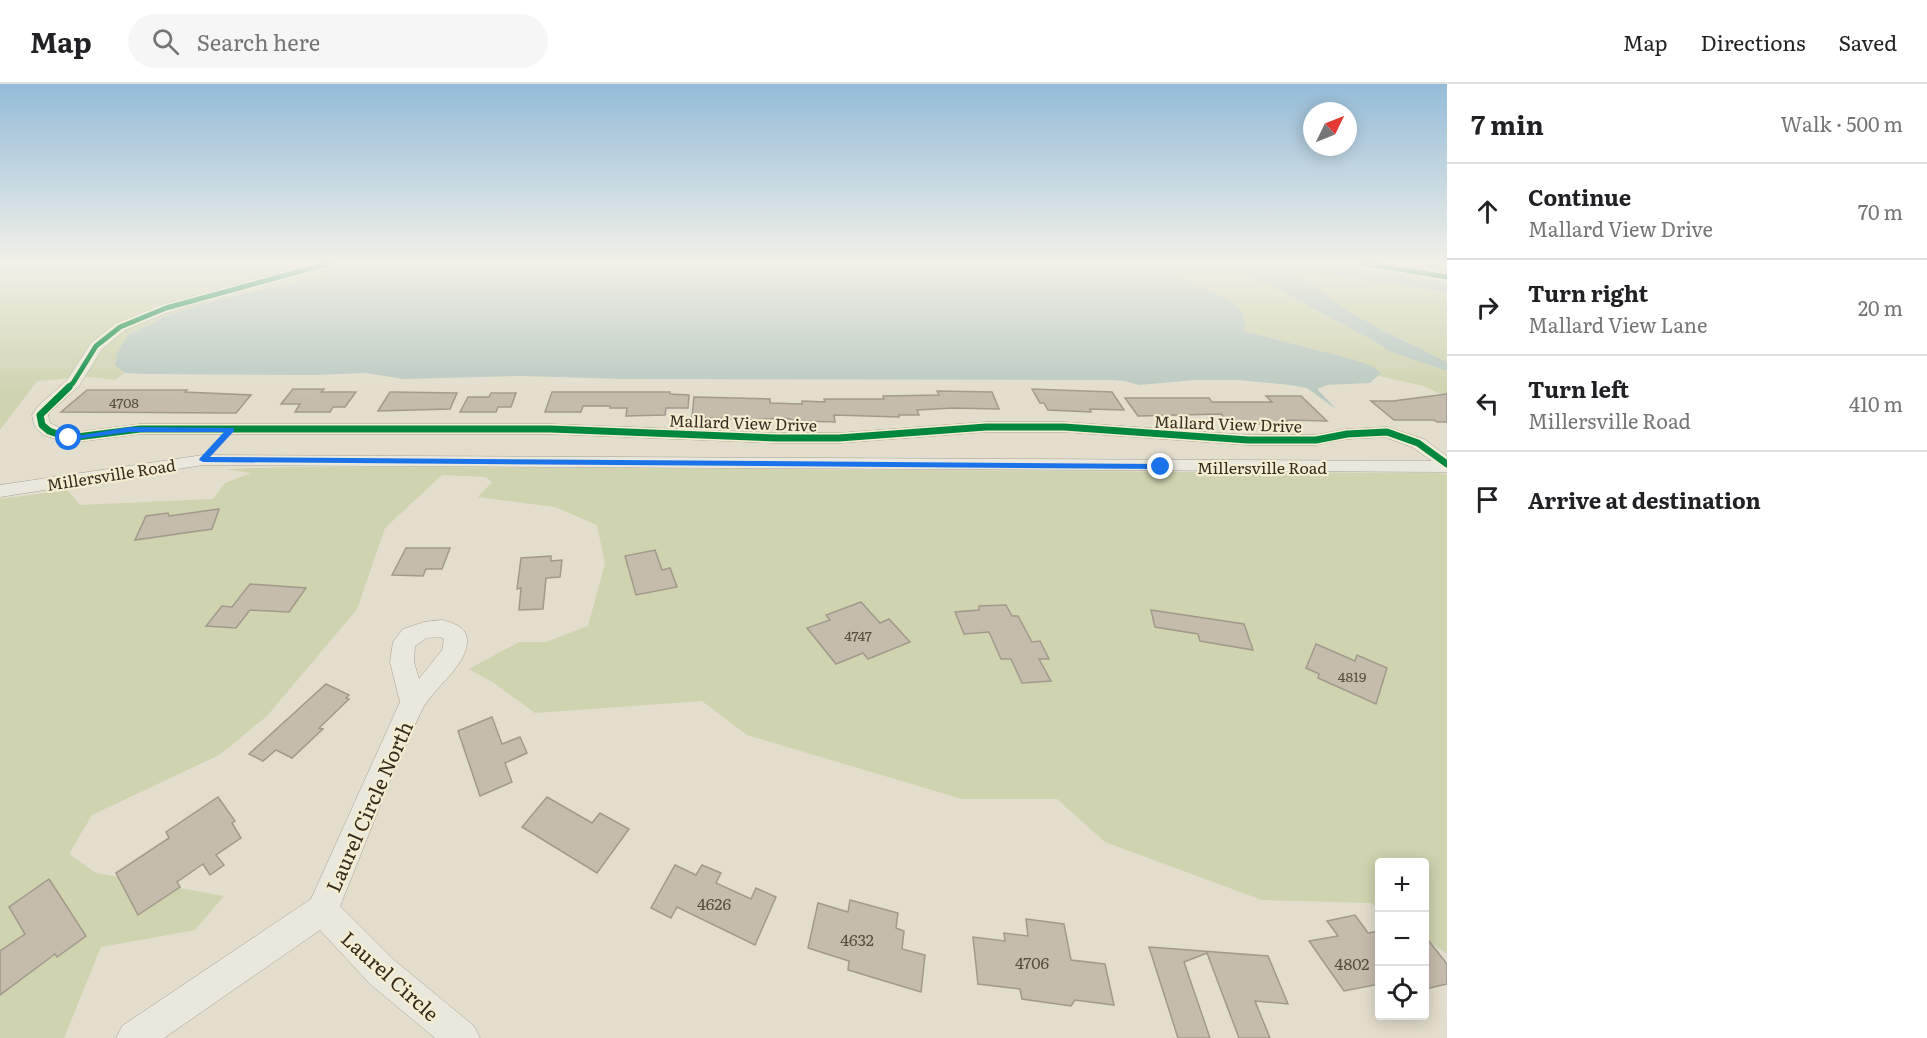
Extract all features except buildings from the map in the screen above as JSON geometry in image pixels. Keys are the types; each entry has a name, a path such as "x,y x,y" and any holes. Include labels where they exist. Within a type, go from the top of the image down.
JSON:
{"street":[{"name":"Mallard View Drive","path":"168,308 120,327 96,346 73,383 49,404 40,416 42,425 49,431 69,438 130,429 551,429 777,438 839,438 986,427 1064,427 1248,440 1316,440 1347,434 1387,432 1418,443 1447,466"},
{"path":"203,460 231,429"},
{"name":"Millersville Road","path":"0,491 203,460 1447,466"},
{"name":"Laurel Circle North","path":"322,910 413,702"},
{"path":"134,1038 322,910"},
{"name":"Laurel Circle","path":"322,910 382,972 462,1038"}],"green space":[{"path":"0,308 194,308 164,317 128,335 117,353 115,364 125,373 115,380 88,377 37,381 0,430"},
{"path":"1223,308 1312,308 1391,352 1447,371 1447,397 1423,386 1379,376 1355,360 1244,331 1246,327"},
{"path":"1343,308 1447,308 1447,362 1384,331"},
{"path":"292,467 578,468 1437,473 1447,475 1447,954 1429,942 1429,858 1375,858 1375,906 1370,903 1262,900 1105,842 1057,799 962,799 747,735 702,701 535,713 494,683 469,669 519,642 546,642 588,626 605,564 597,525 555,507 478,497 492,482 486,477 442,475 385,528 357,609 267,716 219,755 92,815 69,854 96,873 224,896 195,930 101,947 64,1038 0,1038 0,499 67,490 80,505 213,499 225,483 251,473 225,469"}],"shaded area":[{"path":"194,308 1237,308 1245,323 1244,331 1355,360 1372,366 1381,373 1370,383 1327,385 1317,389 1336,409 1307,388 1238,380 1195,380 1139,385 1112,380 624,379 522,376 404,379 365,373 143,374 125,373 115,365 117,353 128,335 164,317"},
{"path":"1312,308 1343,308 1384,331 1447,362 1447,371 1391,352"}],"cycle path":[{"path":"168,308 120,327 96,346 73,383 44,409 40,415 42,425 49,431 69,438 140,429 551,429 777,438 839,438 986,427 1064,427 1248,440 1316,440 1347,434 1387,432 1418,443 1447,464"}],"route":[{"path":"69,438 130,429 231,429 203,460 1161,467"}]}
